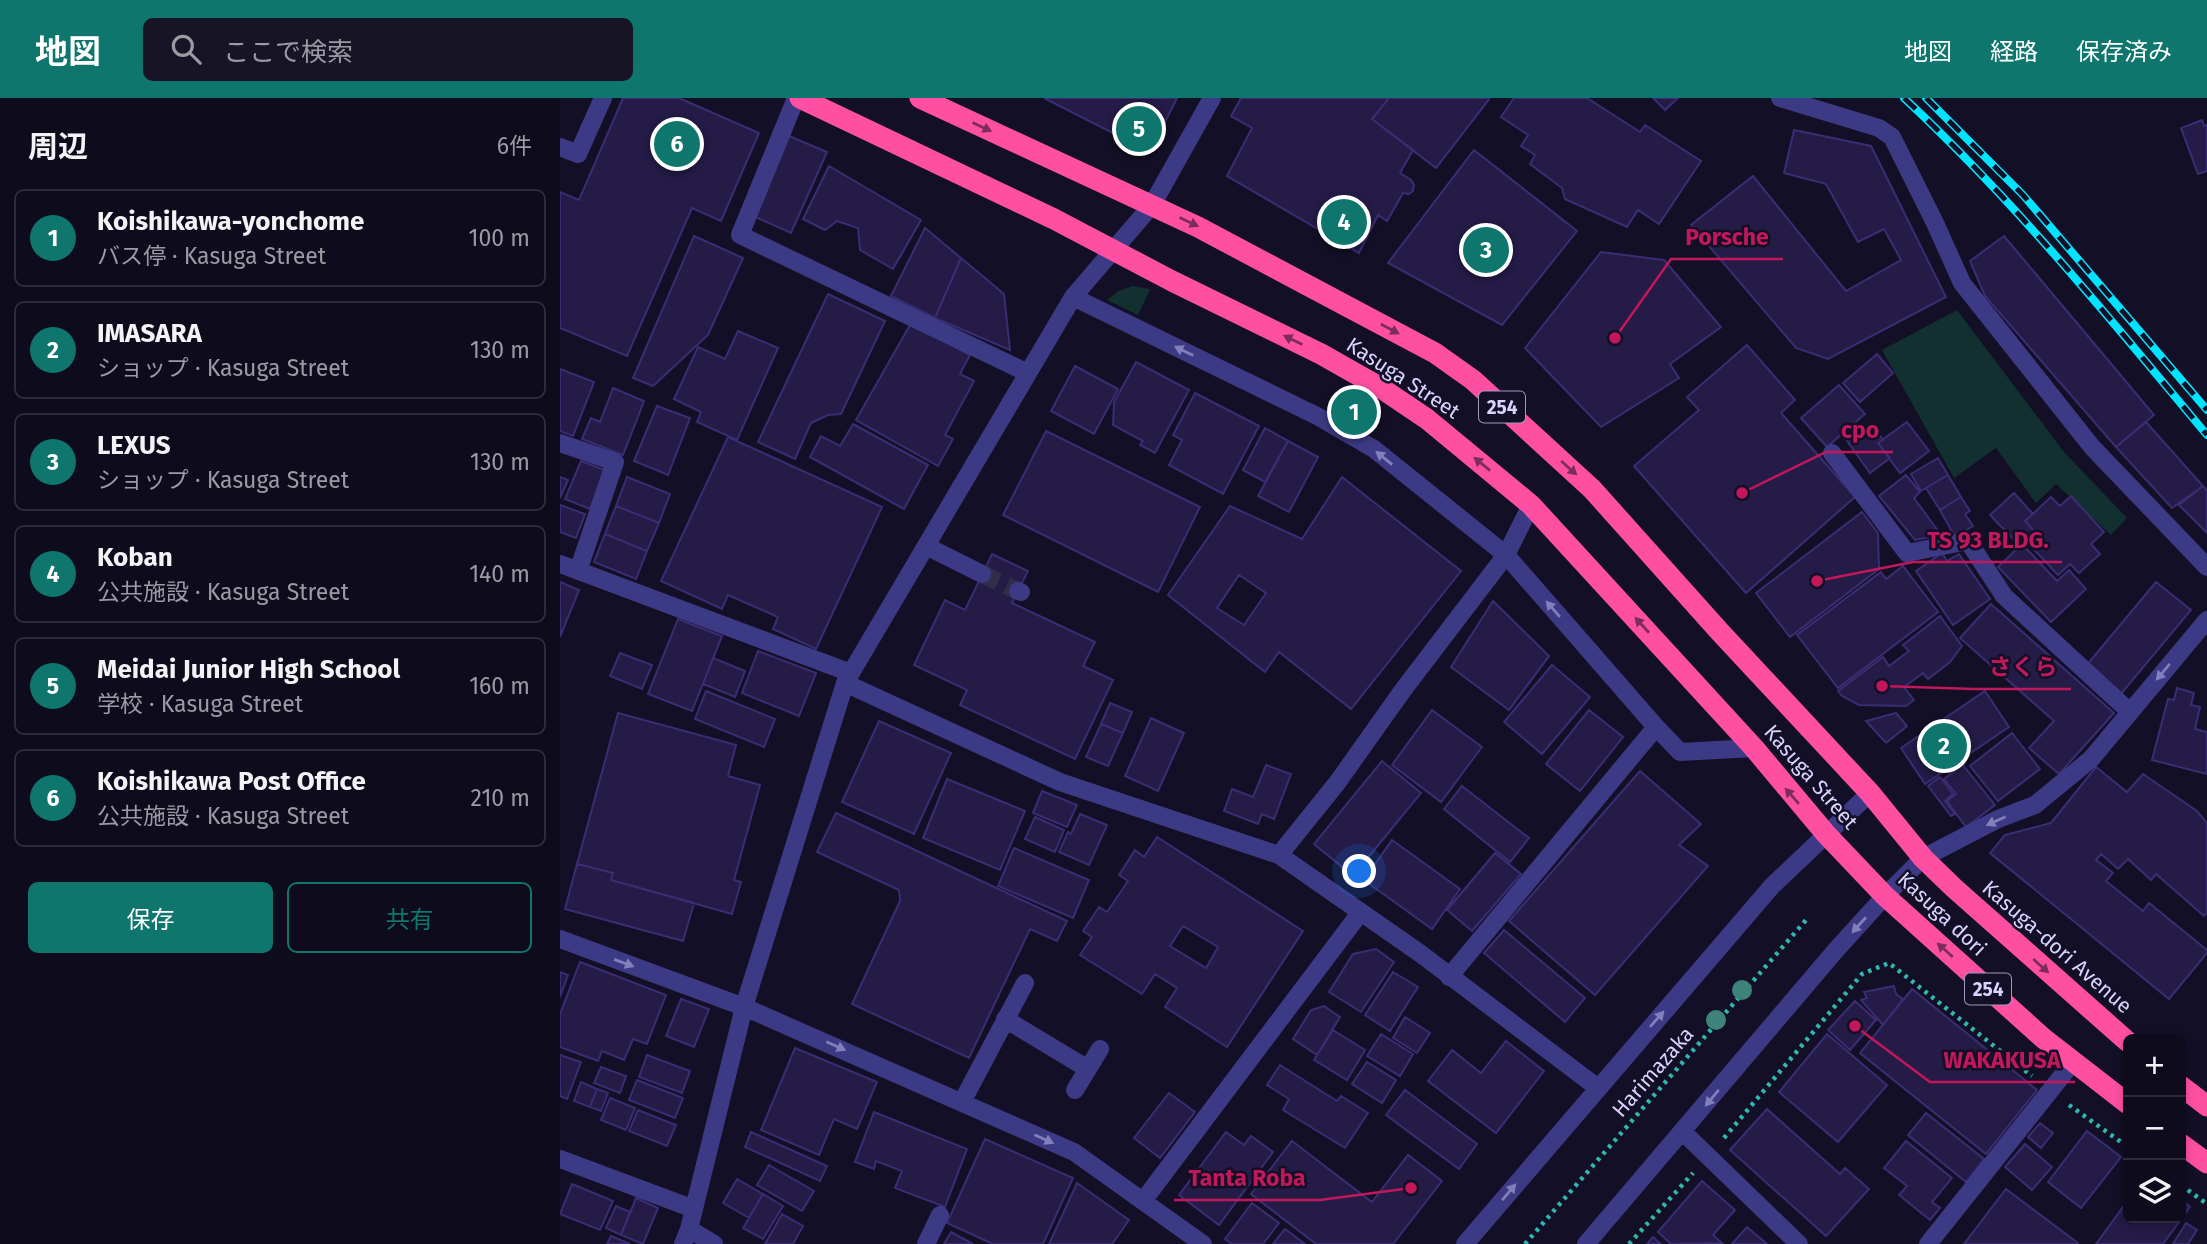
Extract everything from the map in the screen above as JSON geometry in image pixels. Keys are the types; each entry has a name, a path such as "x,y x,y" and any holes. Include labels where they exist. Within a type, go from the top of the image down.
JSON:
{"highway":[{"name":"Kasuga Street","path":"798,98 1054,219 1321,354 1381,388 1427,419 1531,505 1754,748 1826,834 1885,895"},
{"name":"Kasuga Street","path":"920,98 1198,227 1435,353 1473,380 1592,489 1870,793 1923,858 2123,1038"},
{"name":"Kasuga dori","path":"1885,895 2043,1038 2123,1100"},
{"path":"2186,1090 2207,1106"},
{"path":"2186,1148 2207,1163"}],"street":[{"path":"560,147 578,154 603,98"},
{"path":"798,98 740,235 1028,373"},
{"path":"714,1244 686,1237 744,1006 848,678 1073,298 1152,205 1212,98"},
{"path":"1780,98 1879,128 1892,136 1962,283 2092,447 2207,567"},
{"path":"1073,298 1319,416 1374,449 1506,555 1680,752 1754,748"},
{"path":"560,443 615,462 578,571"},
{"path":"1832,453 1907,553 1968,541 2004,596 2130,712"},
{"path":"1279,855 1337,782 1506,555 1531,505"},
{"path":"926,546 982,574"},
{"path":"560,564 848,678 1060,782 1279,855 1421,954 1598,1087"},
{"path":"1586,1244 1885,895 1923,858 1998,819 2035,805 2091,759 2207,620"},
{"path":"1449,977 1656,727"},
{"path":"1465,1244 1773,886 1870,793"},
{"path":"1143,1201 1360,913"},
{"path":"560,939 744,1006 1074,1152 1203,1244"},
{"path":"962,1102 1025,982"},
{"path":"1005,1019 1088,1069"},
{"path":"1075,1090 1100,1049"},
{"path":"1928,1244 2073,1062"},
{"path":"1684,1132 1799,1244"},
{"path":"560,1159 694,1209"},
{"path":"926,1244 940,1215"}],"path":[{"name":"Harimazaka","path":"1525,1244 1806,920"},
{"path":"1629,1244 1709,1156 1862,974 1889,963 2050,1090 2123,1143"},
{"path":"2186,1189 2207,1204"}],"green space":[{"path":"1133,286 1150,289 1138,315 1107,300 1118,291"},
{"path":"1957,310 2064,452 2127,518 2111,535 2056,484 2036,503 1996,448 1954,478 1882,350"}],"building":[{"path":"623,98 679,98 759,133 721,221 692,208 627,356 560,328 560,192 579,200"},
{"path":"1044,98 1177,98 1150,152"},
{"path":"1241,98 1389,98 1372,119 1413,150 1400,173 1411,180 1413,191 1409,194 1403,193 1387,221 1378,215 1359,253 1227,176 1252,128 1231,116"},
{"path":"1389,98 1490,98 1436,168 1372,119"},
{"path":"1514,98 1587,98 1640,132 1645,125 1701,161 1659,224 1638,210 1627,227 1565,199 1562,188 1530,164 1535,155 1521,146 1528,135 1501,117"},
{"path":"1653,98 1678,98 1665,110"},
{"path":"2202,120 2204,126 2207,125 2207,171 2198,174 2181,128"},
{"path":"1794,130 1871,146 1946,297 1828,359 1796,348 1691,225 1753,176 1846,291 1901,260 1884,229 1858,242 1826,184 1784,173"},
{"path":"789,136 827,152 791,233 753,216"},
{"path":"1474,150 1577,231 1502,325 1388,263"},
{"path":"829,166 921,220 893,269 860,250 858,228 837,221 825,230 803,219"},
{"path":"925,228 961,258 935,318 891,296"},
{"path":"694,236 743,258 708,335 653,386 633,378"},
{"path":"2004,236 2154,415 2116,447 1985,296 1970,261"},
{"path":"1601,252 1664,260 1721,327 1670,364 1679,378 1601,427 1525,348"},
{"path":"961,258 1004,294 1010,350 935,318"},
{"path":"828,294 885,321 841,414 828,415 811,423 795,459 758,442"},
{"path":"911,323 970,355 960,374 974,381 945,435 953,439 938,466 856,420"},
{"path":"738,331 778,348 737,440 697,422 701,412 674,399 698,347 725,359"},
{"path":"1747,345 1795,400 1781,413 1855,497 1746,593 1634,466 1699,410 1687,397"},
{"path":"1877,354 1893,373 1860,402 1843,383"},
{"path":"1136,362 1189,390 1155,453 1140,445 1143,441 1113,425 1114,402"},
{"path":"1075,366 1118,389 1094,434 1051,411"},
{"path":"560,369 594,382 573,436 560,431"},
{"path":"1839,385 1865,414 1827,447 1801,418"},
{"path":"613,388 644,401 623,455 582,439 591,418 600,422"},
{"path":"1195,393 1259,426 1223,494 1169,465 1182,440 1173,435"},
{"path":"657,406 690,418 668,475 634,461"},
{"path":"1907,422 1929,451 1900,473 1878,443"},
{"path":"2146,422 2203,486 2172,508 2116,447"},
{"path":"853,424 928,465 904,509 810,457 821,436 840,446"},
{"path":"1871,424 1883,440 1878,443 1890,458 1870,473 1847,441"},
{"path":"1265,428 1288,441 1265,482 1243,470"},
{"path":"1046,431 1200,507 1158,592 1003,515"},
{"path":"728,437 882,507 816,649 773,629 778,617 728,595 722,609 661,581"},
{"path":"1288,441 1318,457 1289,512 1258,496"},
{"path":"1938,458 1948,475 1921,491 1911,474"},
{"path":"581,461 605,470 590,509 565,499"},
{"path":"1906,475 1920,492 1914,498 1941,535 1915,540 1879,496"},
{"path":"1948,475 1961,497 1940,510 1926,488"},
{"path":"560,477 568,480 560,498"},
{"path":"627,477 670,494 659,523 616,506"},
{"path":"1342,477 1461,571 1351,709 1279,652 1265,672 1168,595 1230,506 1302,539","holes":["1239,575 1266,593 1244,625 1217,608"]},
{"path":"2203,486 2207,491 2207,533 2179,505"},
{"path":"2014,493 2033,514 2025,521 2034,531 2019,545 1990,515"},
{"path":"2071,496 2104,532 2091,544 2100,554 2079,573 2070,564 2058,575 2025,540 2034,531 2025,521 2051,497 2060,506"},
{"path":"1961,497 1970,511 1965,514 1973,526 1955,537 1940,510"},
{"path":"560,505 585,514 576,538 560,532"},
{"path":"616,506 659,523 647,551 605,534"},
{"path":"1862,512 1878,533 1879,569 1790,637 1756,593"},
{"path":"605,534 647,551 636,579 594,562"},
{"path":"2022,544 2057,581 2069,570 2086,589 2051,622 1998,567"},
{"path":"1942,553 1947,561 1959,554 1990,599 1953,625 1916,571"},
{"path":"992,554 1028,571 1012,603 1095,642 1083,666 1113,680 1075,759 960,705 967,690 914,665 945,600 965,610"},
{"path":"1903,566 1938,612 1838,688 1797,635 1881,572 1886,579"},
{"path":"560,582 579,590 560,637"},
{"path":"2156,582 2191,610 2120,695 2086,666"},
{"path":"1493,601 1549,656 1509,710 1451,667"},
{"path":"1991,604 2114,713 2059,774 2029,748 2054,721 1960,638"},
{"path":"1940,616 1962,646 1950,662 1928,679 1923,673 1904,687 1914,700 1906,706 1859,705 1838,691 1883,657 1889,666 1909,651 1903,645"},
{"path":"678,619 722,636 692,711 648,694"},
{"path":"758,651 816,673 799,716 742,693"},
{"path":"620,653 652,665 642,689 610,676"},
{"path":"713,658 745,671 735,697 703,684"},
{"path":"1552,665 1590,697 1542,754 1504,722"},
{"path":"2177,688 2194,693 2191,705 2200,707 2195,729 2207,732 2207,774 2152,760 2168,699 2174,700"},
{"path":"706,691 775,719 764,747 695,719"},
{"path":"1985,691 2009,727 1925,784 1901,748"},
{"path":"1110,703 1132,712 1123,733 1101,724"},
{"path":"1432,710 1482,747 1441,802 1392,765"},
{"path":"1589,710 1623,737 1580,791 1546,764"},
{"path":"618,713 736,745 728,776 760,785 734,880 741,882 732,914 611,880 613,873 577,864"},
{"path":"1896,713 1907,726 1886,743 1866,721"},
{"path":"1151,718 1184,733 1158,791 1125,776"},
{"path":"879,721 951,753 914,834 842,802"},
{"path":"1101,724 1123,733 1108,766 1086,757"},
{"path":"2012,733 2040,769 1998,801 1970,766"},
{"path":"1382,761 1421,793 1353,876 1314,844"},
{"path":"1266,765 1291,774 1274,819 1262,814 1258,824 1224,811 1232,789 1253,797"},
{"path":"1963,765 1995,805 1966,827 1947,801 1956,794 1944,779"},
{"path":"2096,767 2127,792 2143,774 2197,811 2207,823 2207,912 2204,916 2156,874 2151,880 2128,859 2118,869 2101,854 2096,860 2113,873 2106,881 2143,911 2149,903 2207,950 2169,999 1990,853 2005,835 2051,823"},
{"path":"1640,771 1701,824 1679,845 1708,866 1595,995 1509,921"},
{"path":"1940,777 1953,794 1945,801 1955,814 1951,816 1928,786"},
{"path":"947,779 1025,811 1000,870 923,838"},
{"path":"1462,786 1529,838 1510,862 1444,809"},
{"path":"1042,791 1077,805 1067,827 1033,813"},
{"path":"836,813 1067,921 1057,941 1030,929 969,1058 852,1004 900,901 899,890 817,852"},
{"path":"1080,814 1107,825 1089,865 1059,852"},
{"path":"1035,817 1064,830 1055,852 1025,839"},
{"path":"1157,837 1303,931 1227,1047 1165,1007 1177,988 1155,974 1142,994 1080,955 1092,937 1083,931 1099,907 1107,912 1128,881 1119,875 1135,850 1144,857","holes":["1183,926 1218,947 1206,968 1170,946"]},
{"path":"1392,840 1460,889 1432,929 1364,880"},
{"path":"1014,848 1089,880 1073,918 998,886"},
{"path":"1495,853 1521,874 1472,931 1447,910"},
{"path":"577,864 613,873 611,880 694,903 683,941 565,909"},
{"path":"1504,930 1585,998 1565,1022 1484,953"},
{"path":"1376,949 1394,962 1361,1012 1329,992 1353,954"},
{"path":"580,962 666,995 647,1044 633,1039 624,1060 602,1051 598,1061 560,1047 560,1014"},
{"path":"560,972 568,975 560,997"},
{"path":"1393,972 1418,987 1390,1031 1365,1015"},
{"path":"1894,986 1896,994 1903,999 1883,1025 1861,1000 1867,998 1864,992"},
{"path":"1912,989 2037,1090 1986,1154 1860,1053"},
{"path":"681,999 709,1009 694,1047 666,1036"},
{"path":"1855,1001 1876,1020 1850,1050 1828,1030"},
{"path":"1324,1006 1340,1017 1317,1055 1293,1039 1311,1010"},
{"path":"1405,1017 1430,1033 1417,1053 1393,1038"},
{"path":"1333,1030 1365,1050 1347,1080 1314,1060"},
{"path":"1381,1034 1413,1054 1400,1076 1367,1056"},
{"path":"1827,1034 1887,1085 1838,1142 1779,1092"},
{"path":"1506,1041 1544,1071 1496,1133 1428,1081 1452,1050 1481,1073"},
{"path":"795,1048 877,1082 857,1129 834,1119 819,1155 761,1130"},
{"path":"560,1055 581,1062 567,1099 560,1096"},
{"path":"647,1055 690,1071 682,1093 639,1077"},
{"path":"1367,1062 1396,1080 1382,1103 1352,1084"},
{"path":"1280,1065 1337,1101 1341,1096 1368,1113 1345,1148 1283,1110 1289,1099 1267,1085"},
{"path":"601,1067 626,1076 620,1093 594,1083"},
{"path":"637,1080 683,1098 675,1118 629,1100"},
{"path":"581,1082 597,1089 590,1107 574,1101"},
{"path":"597,1089 608,1093 601,1111 590,1107"},
{"path":"1405,1090 1477,1144 1459,1169 1386,1115"},
{"path":"1169,1093 1195,1112 1160,1158 1134,1138"},
{"path":"610,1098 635,1108 626,1130 601,1120"},
{"path":"1767,1109 1840,1174 1845,1168 1869,1189 1826,1236 1730,1150"},
{"path":"638,1110 676,1125 667,1146 629,1131"},
{"path":"874,1112 967,1149 945,1207 895,1188 902,1171 876,1161 874,1169 855,1162"},
{"path":"1926,1113 1984,1159 1966,1182 1908,1135"},
{"path":"2040,1123 2053,1133 2041,1148 2028,1137"},
{"path":"2087,1131 2121,1157 2081,1208 2048,1182"},
{"path":"751,1132 827,1166 820,1181 745,1147"},
{"path":"1226,1132 1244,1145 1251,1136 1273,1152 1219,1225 1179,1195"},
{"path":"985,1139 1073,1178 1043,1244 993,1244 947,1223"},
{"path":"1292,1141 1372,1202 1408,1155 1442,1181 1393,1244 1316,1244 1251,1194"},
{"path":"1906,1141 1952,1178 1932,1202 1940,1208 1930,1220 1899,1195 1907,1186 1884,1168"},
{"path":"2025,1144 2052,1167 2032,1190 2005,1167"},
{"path":"769,1165 814,1191 802,1211 757,1185"},
{"path":"737,1179 763,1194 749,1218 723,1203"},
{"path":"1702,1181 1735,1210 1713,1235 1722,1243 1671,1244 1658,1232"},
{"path":"1077,1183 1129,1220 1112,1244 1049,1244"},
{"path":"572,1184 613,1201 600,1230 560,1214"},
{"path":"2006,1189 2078,1243 1964,1244"},
{"path":"763,1194 783,1206 763,1239 743,1228"},
{"path":"636,1198 658,1208 643,1244 621,1235"},
{"path":"1252,1203 1279,1223 1263,1244 1232,1244 1225,1239"},
{"path":"616,1206 630,1212 621,1235 606,1228"},
{"path":"2123,1207 2123,1223 2178,1223 2163,1244 2096,1244"},
{"path":"782,1214 803,1226 793,1244 765,1244"},
{"path":"2186,1223 2197,1230 2188,1244 2173,1244"},
{"path":"1747,1227 1767,1244 1732,1244"},
{"path":"1285,1229 1305,1244 1273,1244"},
{"path":"951,1232 973,1244 944,1244"},
{"path":"611,1236 630,1244 607,1244"},
{"path":"1653,1237 1661,1244 1647,1244"}],"tunnel":[{"path":"982,574 1018,591"}],"railway":[{"path":"1904,98 2023,219 2207,435"},
{"path":"1926,98 2023,195 2207,410"}],"place":[{"name":"Meidai Junior High School","path":"1139,129"},
{"name":"Koishikawa Post Office","path":"677,144"},
{"name":"Koban","path":"1344,222"},
{"name":"LEXUS","path":"1486,250"},
{"name":"Porsche","path":"1615,338"},
{"name":"Koishikawa-yonchome","path":"1354,412"},
{"name":"cpo","path":"1742,493"},
{"name":"TS 93 BLDG.","path":"1817,581"},
{"name":"さくら","path":"1882,686"},
{"name":"IMASARA","path":"1944,746"},
{"name":"WAKAKUSA","path":"1855,1026"},
{"name":"Tanta Roba","path":"1411,1188"}]}
